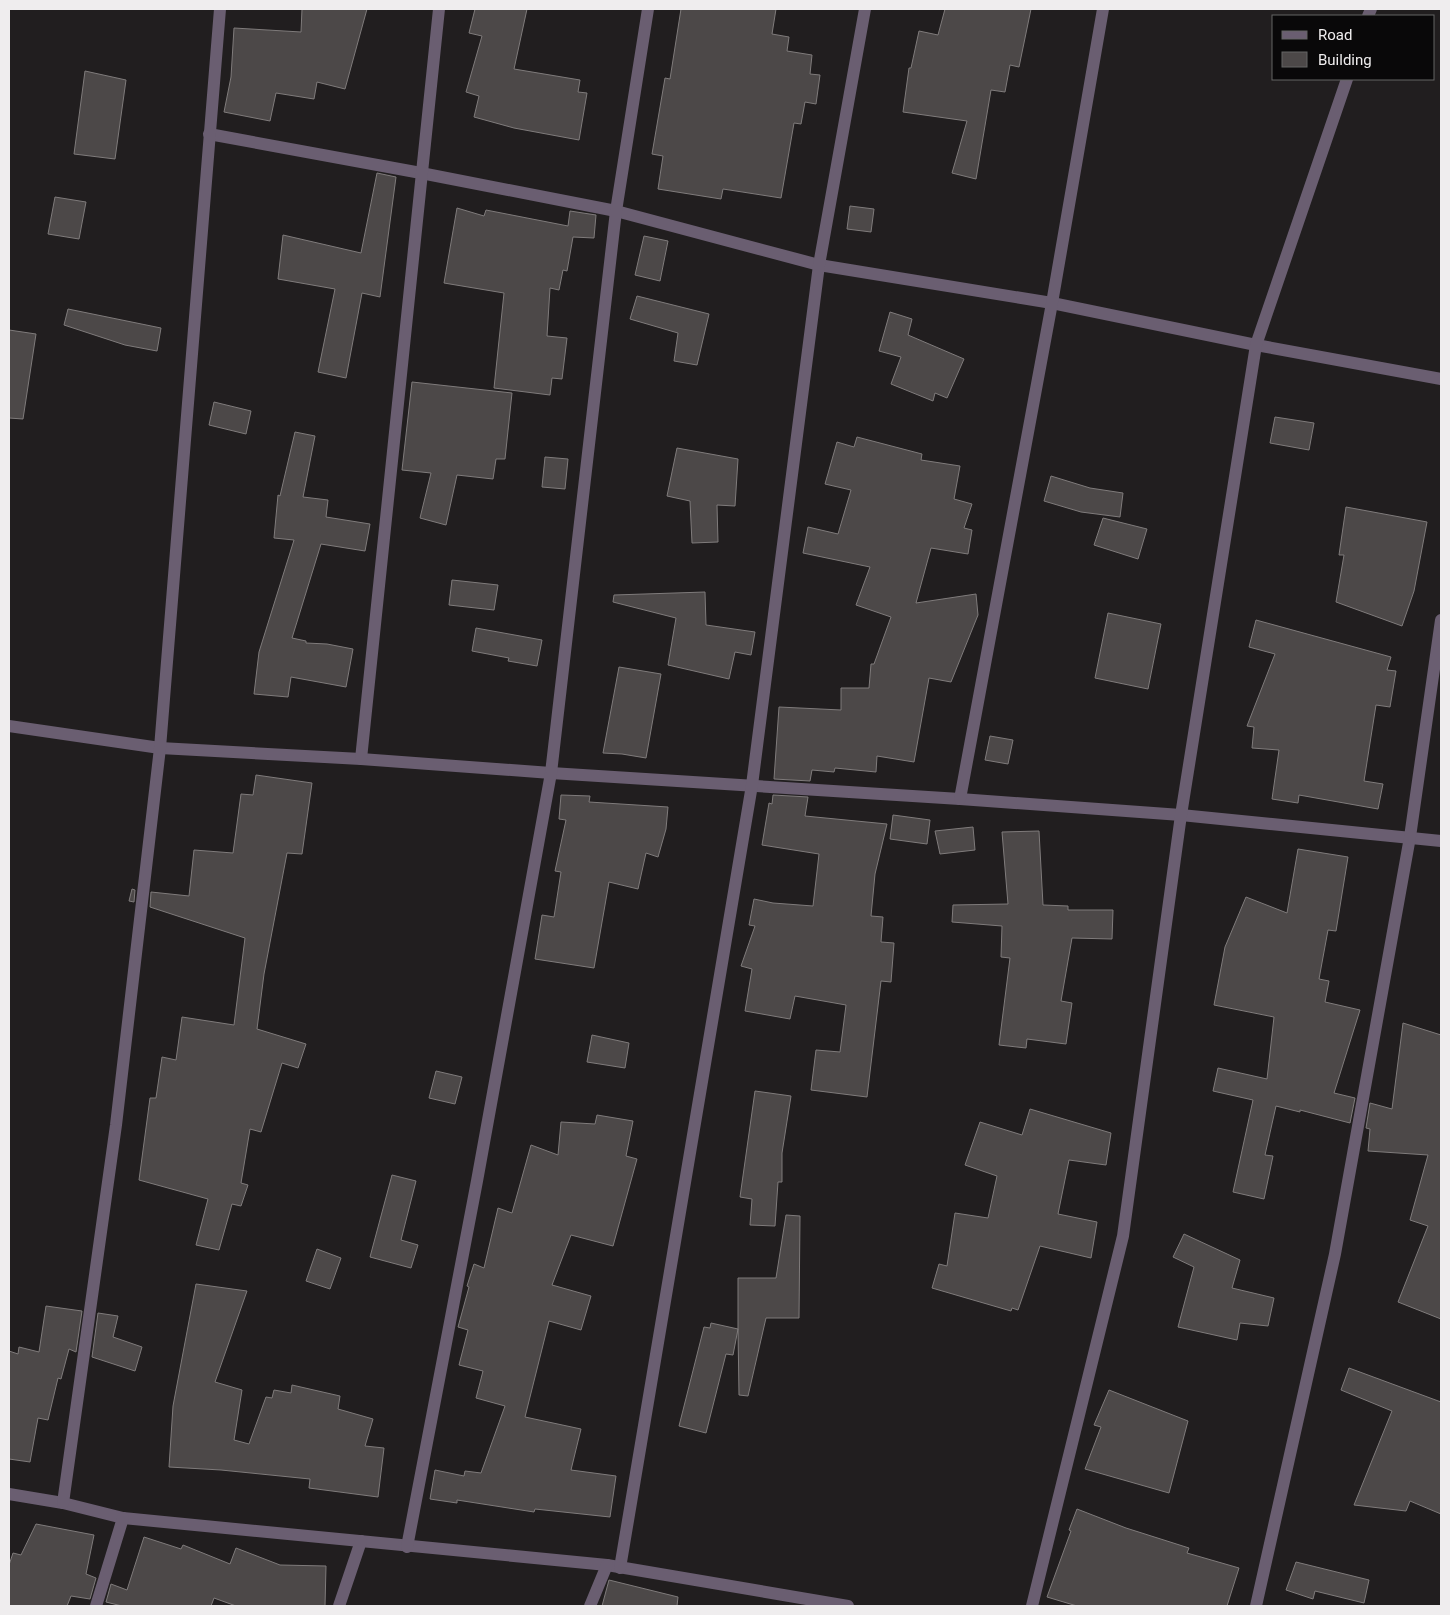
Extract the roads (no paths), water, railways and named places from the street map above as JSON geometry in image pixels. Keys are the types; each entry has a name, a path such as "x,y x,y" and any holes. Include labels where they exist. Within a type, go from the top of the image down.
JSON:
{"street":[{"path":"63,1503 116,1125 160,748 220,9"},
{"path":"362,759 439,9"},
{"path":"406,1547 477,1181 551,773 616,211 648,9"},
{"path":"620,1568 752,785 819,265 865,9"},
{"path":"960,799 1052,303 1102,9"},
{"path":"1032,1606 1123,1236 1181,816 1256,346 1347,80"},
{"path":"209,134 616,211 819,265 1052,303 1256,346 1441,379"},
{"path":"1256,1606 1334,1254 1410,838 1441,620"},
{"path":"9,726 160,748 362,759 960,799 1181,816 1441,841"},
{"path":"9,1494 63,1503 124,1518 406,1547 607,1565 848,1606"},
{"path":"96,1606 124,1518"},
{"path":"339,1606 361,1541"},
{"path":"590,1606 607,1565"}]}
